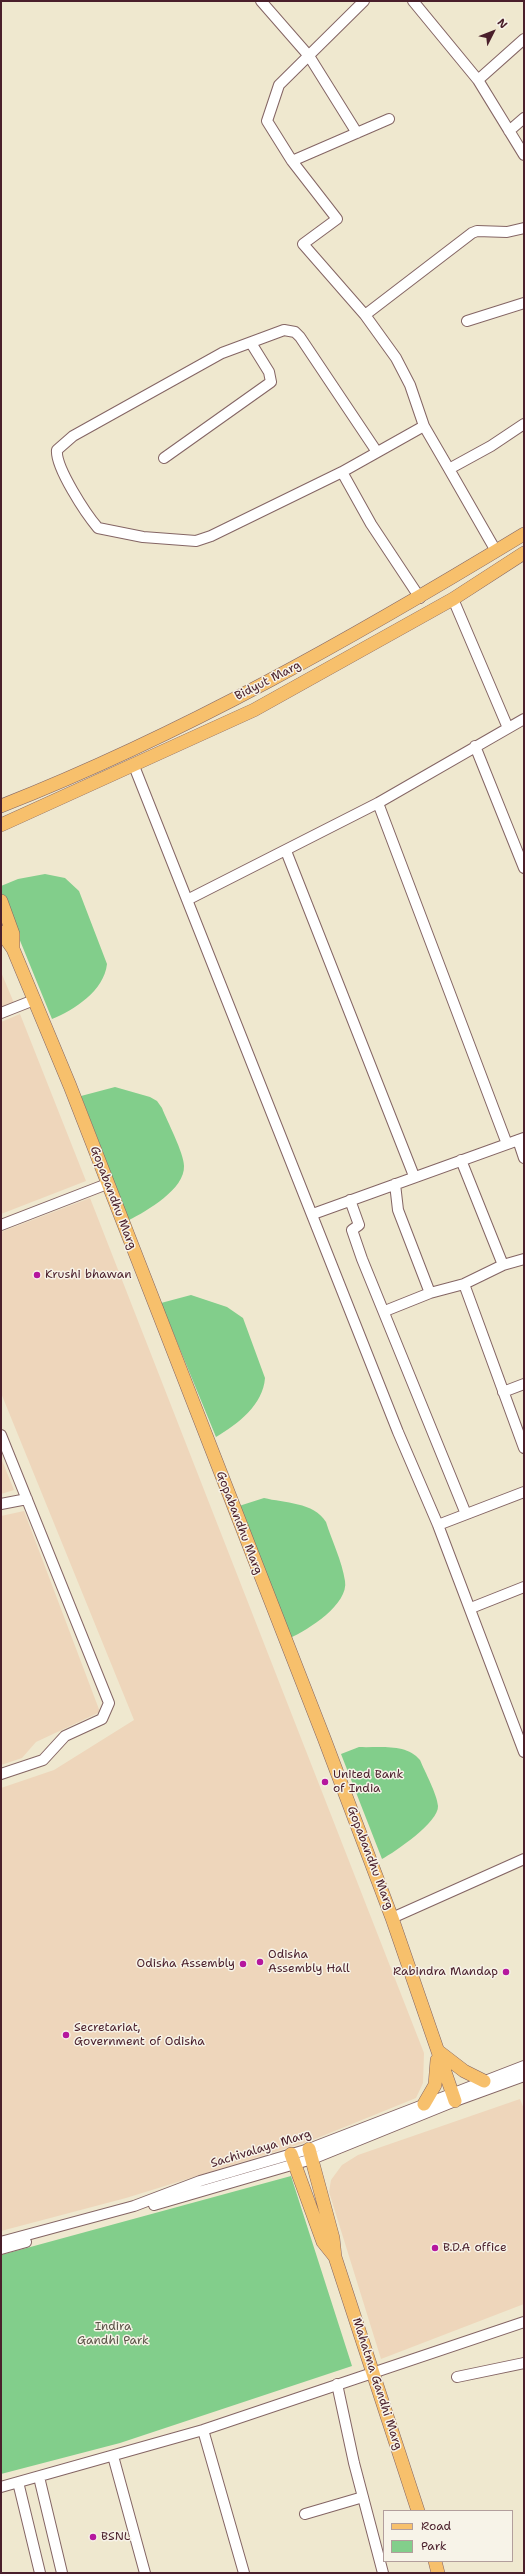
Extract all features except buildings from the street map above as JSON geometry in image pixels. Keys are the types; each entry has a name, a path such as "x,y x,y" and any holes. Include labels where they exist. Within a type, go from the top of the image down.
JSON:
{"main road":[{"name":"Bidyut Marg","path":"1,806 101,765 340,644 420,598 524,534"},
{"name":"Bidyut Marg","path":"1,825 134,766 254,710 453,599 524,553"},
{"path":"245,692 254,710"},
{"name":"Gopabandhu Marg","path":"1,902 13,934 12,949"},
{"name":"Gopabandhu Marg","path":"1,932 12,949 34,1000 107,1184 392,1918 453,2097"},
{"path":"438,2051 464,2071 484,2081"},
{"path":"424,2104 436,2085 438,2051"},
{"name":"Mahatma Gandhi Marg","path":"311,2154 333,2238 335,2257 418,2510"},
{"name":"Mahatma Gandhi Marg","path":"293,2159 323,2242 335,2257"},
{"path":"434,2562 438,2573"}],"street":[{"path":"261,1 309,56 357,133"},
{"path":"364,1 279,85 267,121 292,161 337,219 303,244 365,315 404,372 424,426 496,551"},
{"path":"412,1 478,80 524,155"},
{"path":"478,80 524,39"},
{"path":"509,132 524,118"},
{"path":"292,161 389,119"},
{"path":"365,315 477,230 507,232 524,228"},
{"path":"467,321 524,303"},
{"path":"377,452 295,332 284,330 251,344 222,353 73,436 58,450 56,457 93,522 103,530 143,537 196,541 211,536 342,472 424,426"},
{"path":"164,458 271,382 269,372 251,344"},
{"path":"449,469 491,446 524,424"},
{"path":"342,472 371,524 420,598"},
{"path":"453,599 508,728"},
{"path":"189,899 378,803 524,719"},
{"path":"475,746 524,868"},
{"path":"134,766 189,899 398,1432 438,1525 471,1608 524,1752"},
{"path":"378,803 507,1144"},
{"path":"286,851 414,1176"},
{"path":"1,1013 34,1000"},
{"path":"313,1214 414,1176 521,1139 524,1158"},
{"path":"461,1160 502,1265"},
{"path":"1,1225 107,1184"},
{"path":"395,1184 398,1210 430,1293"},
{"path":"350,1200 359,1225 352,1230 466,1514"},
{"path":"385,1311 430,1293 464,1284 502,1265 524,1258"},
{"path":"464,1284 524,1448"},
{"path":"503,1392 524,1384"},
{"path":"1,1435 109,1703 102,1719 65,1736 43,1760 1,1774"},
{"path":"438,1525 524,1492"},
{"path":"1,1504 27,1499"},
{"path":"471,1608 524,1587"},
{"path":"392,1918 524,1859"},
{"name":"Sachivalaya Marg","path":"1,2249 311,2154 453,2097 484,2081 524,2066"},
{"name":"Sachivalaya Marg","path":"311,2154 424,2104 524,2076"},
{"name":"Sachivalaya Marg","path":"1,2242 134,2206 200,2181 293,2159"},
{"path":"1,2487 203,2430 524,2322"},
{"path":"457,2377 524,2363"},
{"path":"337,2384 363,2497 383,2573"},
{"path":"203,2430 244,2573"},
{"path":"113,2456 145,2573"},
{"path":"39,2477 62,2573"},
{"path":"18,2482 40,2573"},
{"path":"305,2514 363,2497"}],"shaded area":[{"path":"1,972 14,1003 1,1008"},
{"path":"20,1014 86,1181 1,1214 1,1022"},
{"path":"90,1198 424,2053 423,2083 416,2098 310,2141 126,2198 1,2231 1,1788 54,1770 134,1720 1,1393 1,1232"},
{"path":"1,1458 14,1490 1,1494"},
{"path":"24,1511 100,1712 36,1742 22,1758 1,1765 1,1516"},
{"name":"B.D.A office","path":"520,2099 524,2109 524,2304 381,2359 329,2192 331,2180 342,2165 358,2155"}],"green space":[{"path":"45,874 65,878 79,891 107,964 105,974 100,983 87,998 78,1005 52,1019 1,894 1,886 18,879"},
{"path":"115,1087 150,1097 157,1101 162,1108 178,1145 184,1166 183,1175 172,1191 155,1205 129,1220 81,1096"},
{"path":"191,1295 227,1307 243,1318 265,1378 260,1397 248,1413 233,1426 216,1437 161,1303"},
{"path":"264,1498 298,1504 321,1515 326,1522 344,1574 345,1590 334,1607 316,1623 290,1638 239,1506"},
{"path":"359,1747 400,1749 414,1755 420,1760 437,1801 438,1806 432,1820 415,1836 382,1859 341,1754"},
{"name":"Indira Gandhi Park","path":"291,2176 352,2366 120,2443 1,2474 1,2255"}],"place":[{"name":"Krushi bhawan","path":"37,1275"},
{"name":"United Bank of India","path":"325,1782"},
{"name":"Odisha Assembly Hall","path":"260,1962"},
{"name":"Odisha Assembly","path":"243,1964"},
{"name":"Rabindra Mandap","path":"506,1972"},
{"name":"Secretariat, Government of Odisha","path":"66,2035"},
{"name":"B.D.A office","path":"435,2248"},
{"name":"BSNL","path":"93,2537"}]}
